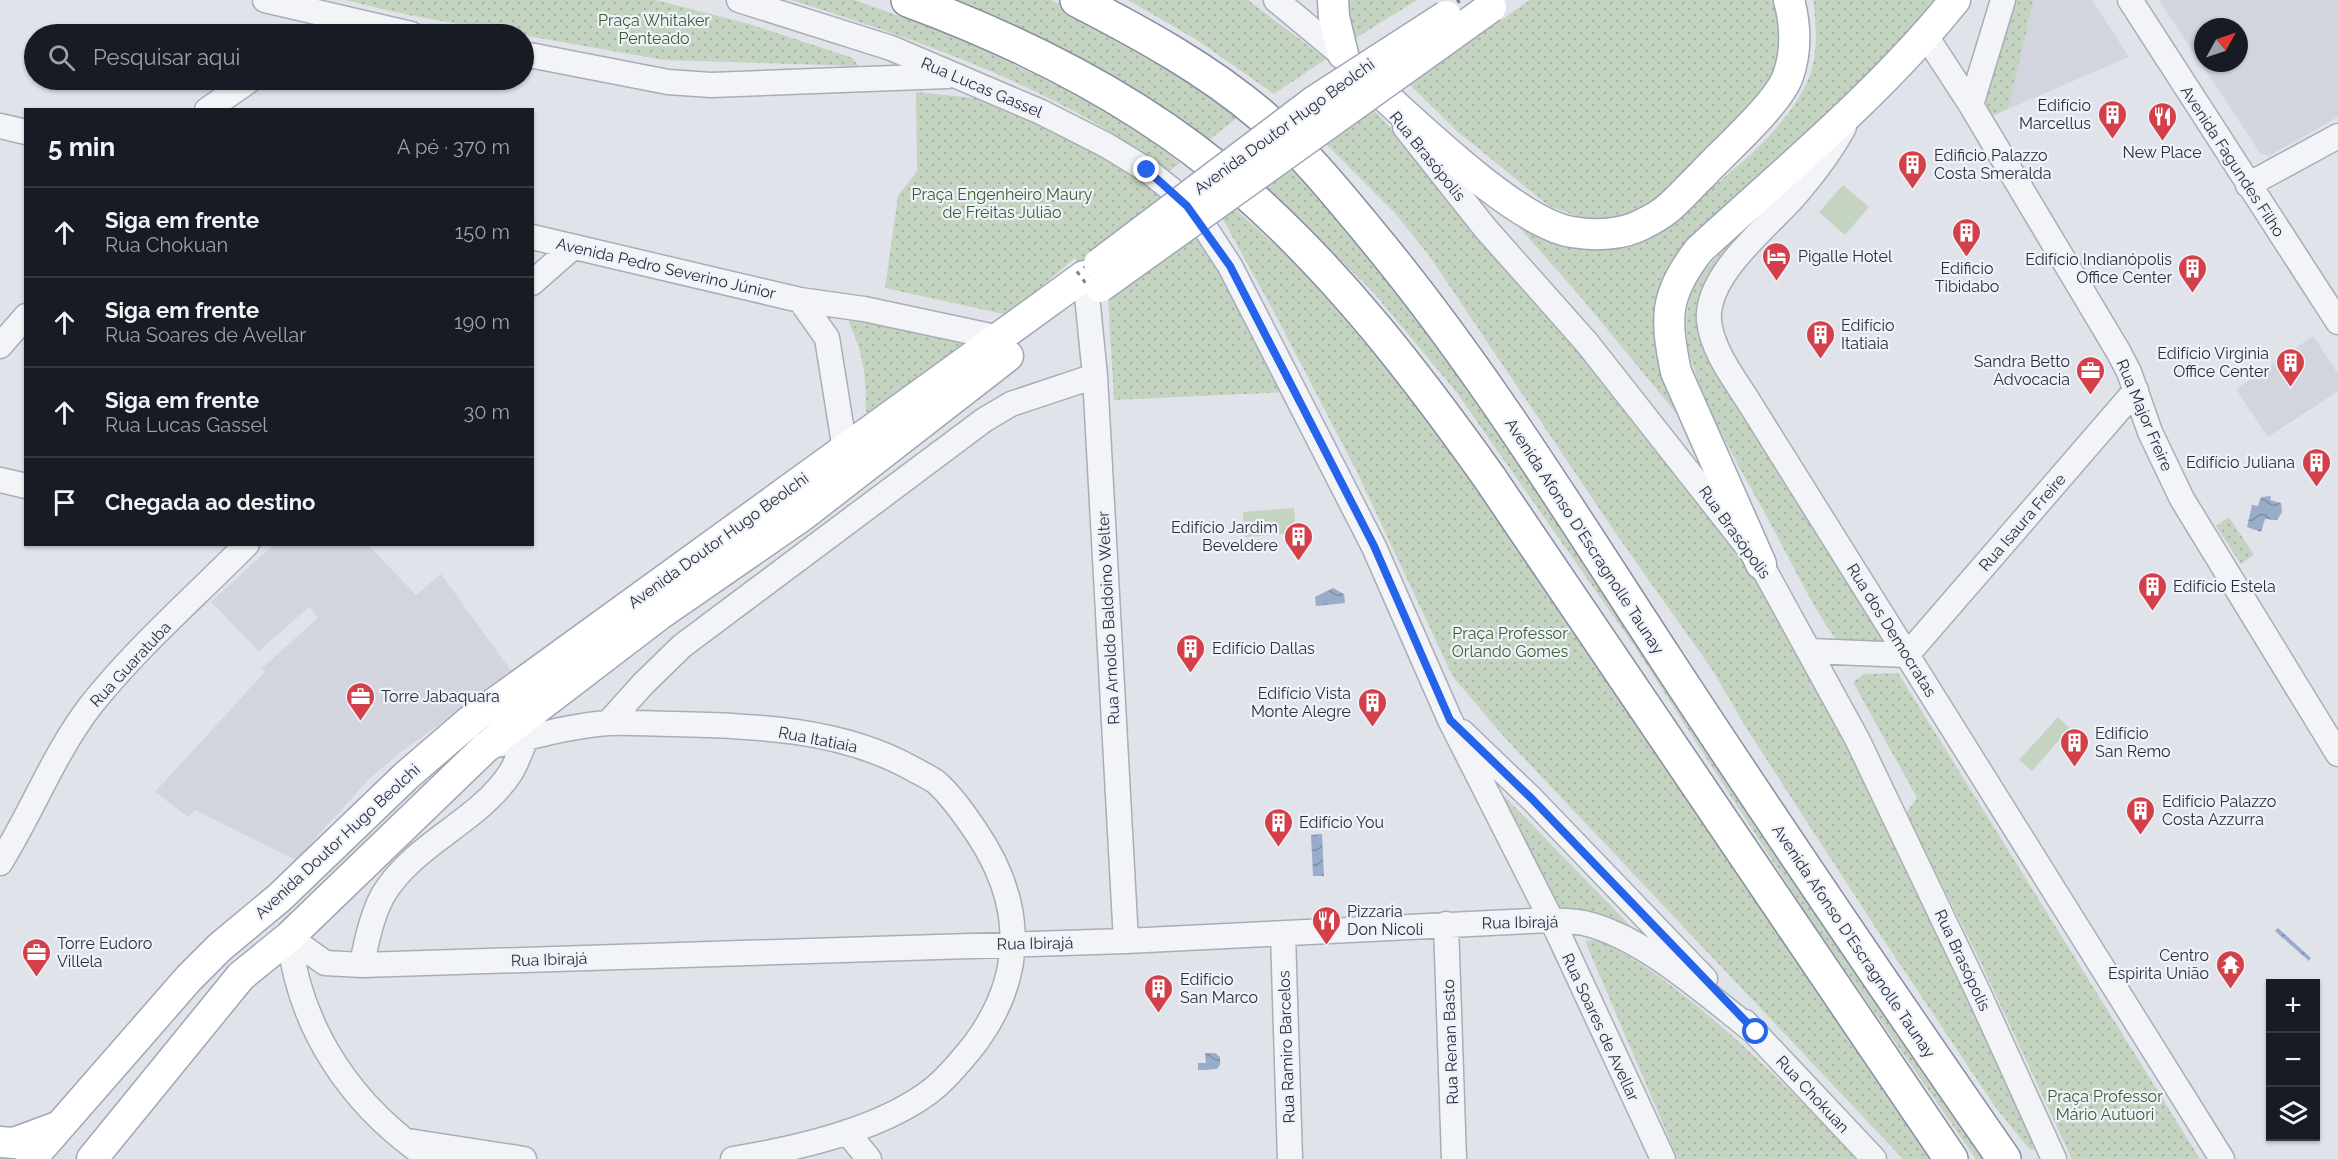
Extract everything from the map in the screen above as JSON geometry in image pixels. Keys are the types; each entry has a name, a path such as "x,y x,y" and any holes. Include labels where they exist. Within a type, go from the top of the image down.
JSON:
{"highway":[{"path":"908,0 948,15 1057,65 1176,136 1241,188 1296,239 1370,320 1421,382 1482,467 1951,1159"},
{"name":"Avenida Afonso D'Escragnolle Taunay","path":"1077,0 1130,27 1219,83 1262,116 1299,152 1417,289 1497,403 1777,828 2004,1159"}],"main road":[{"path":"1334,0 1334,17 1343,54"},
{"path":"1369,82 1474,172 1530,215 1552,227 1572,232 1614,233 1641,225 1667,210 1772,100 1788,78 1795,50 1794,20 1789,0"},
{"path":"1761,564 1676,372 1670,341 1669,306 1680,274 1699,250 1855,107 1926,36 1955,0"},
{"name":"Avenida Doutor Hugo Beolchi","path":"92,1159 241,976 289,937 485,747 659,615 802,516 1090,286 1488,2"},
{"name":"Avenida Doutor Hugo Beolchi","path":"31,1159 189,978 470,721 1000,338 1090,286"},
{"path":"766,539 781,523 837,479 845,460 845,450"},
{"path":"289,937 286,925 290,908 355,824"},
{"path":"0,1142 14,1143 63,1124"}],"street":[{"path":"265,0 359,24"},
{"name":"Rua Lucas Gassel","path":"739,0 891,48 962,76 1041,112 1147,170 1172,190 1200,220"},
{"name":"Rua Brasópolis","path":"1276,0 1343,54 1369,82 1485,228 1587,343 1761,564 1810,651 1902,830 2054,1159"},
{"path":"1971,105 2003,0"},
{"name":"Avenida Fagundes Filho","path":"2130,0 2338,322"},
{"name":"Rua Major Freire","path":"1926,36 1971,105 2118,351 2136,390 2150,432 2182,498 2338,754"},
{"path":"534,56 668,82 711,85 962,76"},
{"path":"210,108 236,90"},
{"name":"Rua dos Democratas","path":"1855,107 1834,145 1818,167 1735,260 1716,286 1710,302 1709,321 1724,362 2222,1159"},
{"path":"0,126 24,132"},
{"path":"2248,185 2338,136"},
{"name":"Rua Soares de Avellar","path":"1200,220 1230,266 1374,546 1450,720 1551,920 1663,1159"},
{"name":"Avenida Pedro Severino Júnior","path":"534,237 800,300 864,309 1000,338"},
{"path":"534,281 573,246"},
{"name":"Rua Arnoldo Baldoino Welter","path":"1090,286 1126,941"},
{"path":"800,300 814,315 826,338 845,450"},
{"path":"0,346 24,318"},
{"path":"608,723 682,646 984,420 1011,404 1095,376"},
{"name":"Rua Isaura Freire","path":"1907,655 2136,390"},
{"path":"0,480 24,486"},
{"name":"Rua Guaratuba","path":"0,863 56,760 90,707 115,677 245,546"},
{"name":"Avenida Doutor Hugo Beolchi","path":"659,615 682,646"},
{"path":"1810,651 1907,655"},
{"name":"Rua Chokuan","path":"1450,720 1532,799 1756,1032 1874,1159"},
{"name":"Rua Itatiaia","path":"485,747 608,723 703,725 789,731 851,742 899,761 935,782 965,815 990,851 1007,895 1014,944 1007,987 992,1020 965,1056 928,1093 898,1111 847,1132 787,1151 733,1159"},
{"path":"362,965 366,944 382,897 394,879 417,856 487,799 504,780 526,739"},
{"name":"Rua Ibirajá","path":"289,937 325,963 362,965 1126,941 1551,920 1584,923 1621,938 1661,962 1756,1032"},
{"name":"Rua Renan Basto","path":"1446,924 1454,1159"},
{"name":"Rua Ramiro Barcelos","path":"1283,934 1290,1159"},
{"path":"289,937 292,960 301,994 330,1060 381,1122 430,1159"},
{"path":"847,1132 869,1159"},
{"path":"402,1140 524,1159"}],"shaded area":[{"path":"2016,0 2092,0 2129,57 1992,116 1984,99"},
{"path":"2159,0 2338,0 2338,117 2269,156 2260,153 2207,72 2248,72 2248,18 2194,18 2194,53"},
{"path":"2313,336 2338,374 2338,391 2268,437 2236,389"},
{"path":"272,546 369,546 416,595 441,574 512,672 398,754 369,779 296,860 195,810 188,817 155,792 265,672 261,669 318,618 309,607 259,651 211,602"}],"green space":[{"name":"Praça Whitaker Penteado","path":"345,0 656,0 749,24 853,58 858,66 664,60 534,37 534,24 459,24"},
{"path":"791,0 855,0 954,36 1074,93 1141,133 1180,163 1168,172 1083,116 1036,92 938,50"},
{"path":"956,0 1051,0 1069,8 1242,114 1209,140 1179,118 1118,80 1023,31"},
{"path":"1128,0 1248,0 1326,59 1274,94 1197,40"},
{"path":"1348,0 1417,0 1351,41 1346,15"},
{"path":"1530,0 1786,0 1780,76 1669,191 1643,209 1613,220 1579,217 1549,206 1458,132 1409,84"},
{"path":"1813,0 1942,0 1670,272 1681,419 1580,296 1511,218 1530,222 1670,222 1752,153 1789,113 1803,91 1814,60 1816,34"},
{"path":"2016,0 2033,0 2032,7 2008,109 1992,116 1984,99"},
{"name":"Praça Engenheiro Maury de Freitas Julião","path":"916,92 994,100 1151,182 1192,222 1287,392 1114,400 1108,297 1075,258 1008,315 885,288 898,196 917,171"},
{"path":"1369,105 1449,191 1734,544 1825,691 2040,1149 2030,1150 1996,1108 1750,734 1711,668 1619,538 1428,254 1394,212 1320,138"},
{"path":"1295,154 1354,218 1994,1159 1976,1159 1806,913 1635,647 1457,393 1374,293 1260,182"},
{"path":"1843,185 1869,207 1845,235 1819,212"},
{"name":"Praça Professor Orlando Gomes","path":"1231,205 1297,265 1328,299 1466,465 1935,1159 1903,1159 1505,738 1453,677 1357,472 1220,214"},
{"path":"1769,209 1705,304 1894,643 1844,645 1834,637 1807,593 1724,438 1705,398 1690,356 1686,319 1688,304 1695,285 1713,261"},
{"path":"852,313 968,340 967,347 872,418 866,411 863,366 849,323"},
{"path":"1294,508 1296,533 1245,537 1243,512"},
{"path":"2229,517 2254,555 2241,564 2216,526"},
{"name":"Praça Professor Mário Autuori","path":"1898,673 2200,1159 2072,1159 1980,961 1906,813 1917,798 1853,682 1865,674"},
{"path":"2058,717 2070,728 2032,771 2019,760"},
{"path":"1501,795 1647,943 1576,910 1555,906"},
{"path":"1596,940 1638,962 1726,1030 1858,1159 1678,1159 1585,941"}],"water":[{"path":"2271,496 2270,500 2281,503 2282,512 2277,520 2265,519 2261,532 2247,527 2252,505 2258,506 2261,497"},
{"path":"1333,588 1344,594 1345,603 1316,606 1315,597"},
{"path":"1322,834 1324,876 1313,876 1311,835"},
{"path":"2278,928 2311,958 2309,961 2275,931"},
{"path":"1205,1053 1215,1053 1220,1057 1220,1065 1217,1069 1198,1070 1198,1063 1206,1063"}],"railway":[{"path":"1077,274 1328,82 1460,0"},
{"path":"1083,282 1334,91 1479,0"}],"place":[{"name":"Edifício Marcellus","path":"2112,140"},
{"name":"New Place","path":"2162,142"},
{"name":"Edificio Palazzo Costa Smeralda","path":"1913,190"},
{"name":"Edificio Tibidabo","path":"1967,258"},
{"name":"Pigalle Hotel","path":"1777,282"},
{"name":"Edifício Indianópolis Office Center","path":"2193,294"},
{"name":"Edifício Itatiaia","path":"1820,360"},
{"name":"Edifício Virginia Office Center","path":"2290,388"},
{"name":"Sandra Betto Advocacia","path":"2091,396"},
{"name":"Edifício Juliana","path":"2316,488"},
{"name":"Edifício Jardim Beveldere","path":"1299,562"},
{"name":"Edifício Estela","path":"2152,612"},
{"name":"Edifício Dallas","path":"1191,674"},
{"name":"Torre Jabaquara","path":"360,722"},
{"name":"Edifício Vista Monte Alegre","path":"1372,728"},
{"name":"Edifício San Remo","path":"2074,768"},
{"name":"Edifício Palazzo Costa Azzurra","path":"2141,836"},
{"name":"Edifício You","path":"1278,848"},
{"name":"Pizzaria Don Nicoli","path":"1326,946"},
{"name":"Torre Eudoro Villela","path":"36,978"},
{"name":"Centro Espirita União","path":"2230,990"},
{"name":"Edifício San Marco","path":"1159,1014"}],"route":[{"path":"1147,170 1172,190 1200,220 1230,266 1374,546 1450,720 1532,799 1756,1032"}]}
